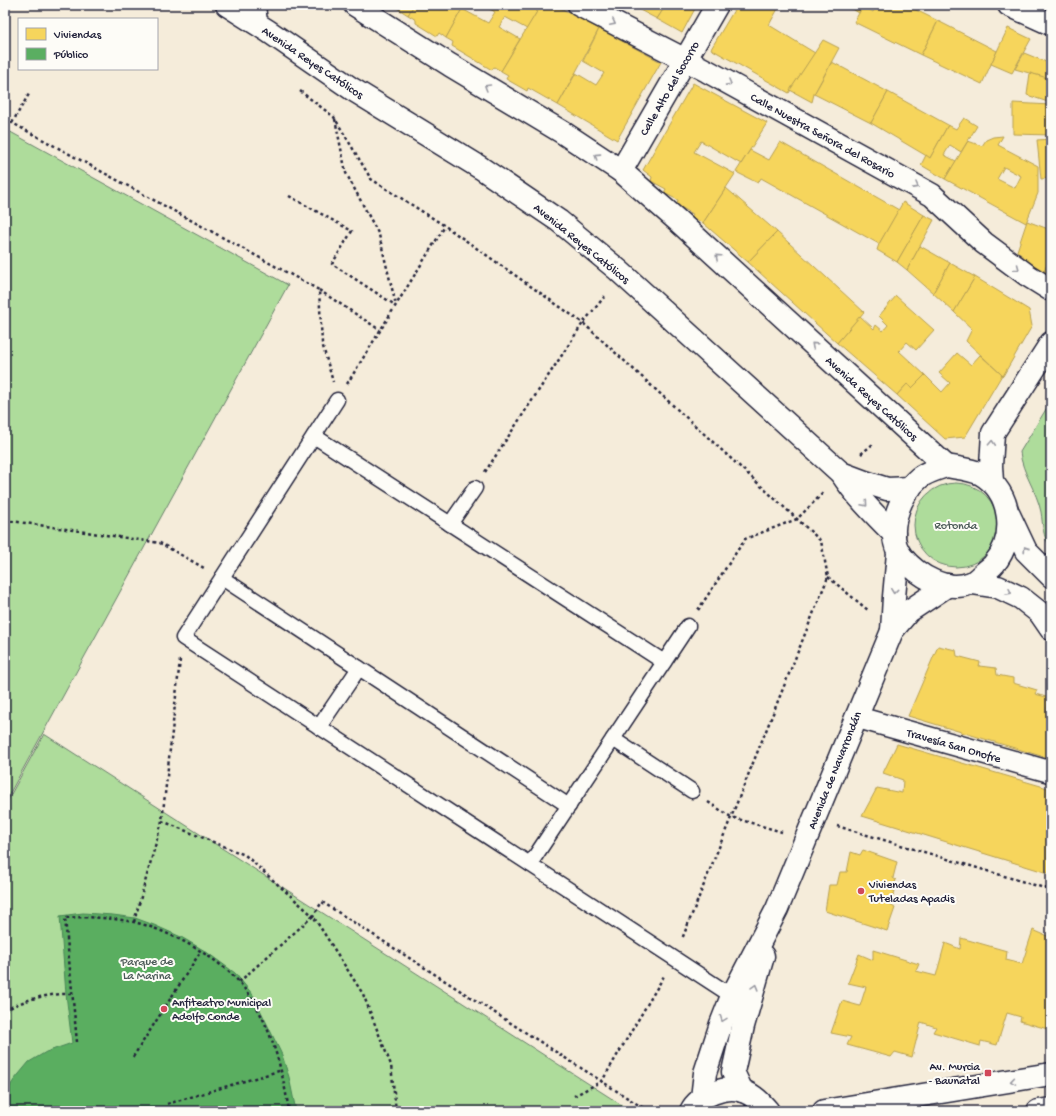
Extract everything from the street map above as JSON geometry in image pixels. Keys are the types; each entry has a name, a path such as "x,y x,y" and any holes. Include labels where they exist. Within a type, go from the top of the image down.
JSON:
{"street":[{"name":"Avenida Reyes Católicos","path":"227,5 255,14 352,89 481,168 559,221 618,270 842,473 851,488 874,514 896,543"},
{"name":"Avenida Reyes Católicos","path":"355,5 450,66 562,132 621,171 677,220 946,466"},
{"name":"Calle Nuestra Señora del Rosario","path":"579,5 686,60 932,195 984,243 1027,275 1051,290"},
{"name":"Calle Alto del Socorro","path":"621,171 717,5"},
{"path":"1009,5 1051,24"},
{"path":"992,482 991,466 993,433 1051,343"},
{"path":"1051,576 1026,551 1009,515 1005,501 992,482 980,474 964,469 946,466 925,474 919,478 901,501 896,516 896,543 911,568 930,580 948,585 959,586 972,583 998,587 1021,598 1040,613 1051,629"},
{"path":"842,473 887,489 910,488"},
{"path":"972,583 994,564 1002,550 1007,537 1009,515"},
{"name":"Avenida de Navarrondán","path":"892,631 896,543"},
{"name":"Avenida de Navarrondán","path":"696,1104 721,1024 732,996 777,909 892,631 909,611 948,585"},
{"name":"Travesía San Onofre","path":"856,718 1051,772"},
{"name":"Avenida de Navarrondán","path":"742,1091 733,1072 743,1026 777,909"},
{"path":"824,1111 1051,1074"},
{"path":"696,1104 722,1089 742,1091 758,1099 768,1111"},
{"path":"1038,1111 1051,1109"}],"lane":[{"path":"337,400 183,638 732,996"},
{"path":"314,436 664,662"},
{"path":"450,524 475,488"},
{"path":"222,578 569,806"},
{"path":"530,864 688,626"},
{"path":"320,727 359,668"},
{"path":"613,739 692,791"}],"path":[{"path":"300,90 334,116 371,179 445,226 337,400"},
{"path":"12,123 29,94"},
{"path":"334,116 346,173 379,236 396,305"},
{"path":"5,119 319,290 380,330"},
{"path":"289,196 352,232 332,264 396,305"},
{"path":"319,290 322,343 337,400"},
{"path":"486,470 583,323 605,296"},
{"path":"688,626 745,539 796,519 873,444"},
{"path":"5,520 160,543 222,578"},
{"path":"828,577 892,631"},
{"path":"134,922 162,821 183,638"},
{"path":"708,802 731,817 806,839"},
{"path":"814,819 1051,890"},
{"path":"162,821 245,855 313,916 363,994 392,1065 396,1111"},
{"path":"239,982 313,916 322,902 648,1111"},
{"path":"77,1042 65,918 95,918 134,922 190,944 216,961 239,982 253,1002 274,1045 282,1070 289,1111"},
{"path":"133,1057 201,951"},
{"path":"5,1011 11,1007 37,998 72,994"},
{"path":"166,1104 282,1070"},
{"path":"601,1109 612,1111"}],"green space":[{"path":"5,129 288,285 5,802"},
{"path":"1051,401 1051,547 1044,535 1039,504 1021,460 1020,452"},
{"name":"Rotonda","path":"956,483 972,486 986,495 995,509 998,525 995,541 986,555 972,564 956,567 940,564 926,555 917,541 914,525 917,509 926,495 940,486"},
{"name":"Parque de La Marina","path":"44,734 631,1111 5,1111 5,805"}],"building: Viviendas":[{"path":"392,5 414,5 408,15"},
{"path":"414,5 464,5 446,38 439,33 437,36 416,23 416,20 408,15"},
{"path":"483,5 541,5 527,29 505,17 499,27 520,39 501,71 494,67 492,70 452,46 453,42 446,38 462,9 488,23 495,12"},
{"path":"541,5 555,5 599,29 558,105 528,88 527,91 506,79 508,75 501,71"},
{"path":"635,5 666,5 657,19 634,7"},
{"path":"666,5 697,5 682,33 657,19"},
{"path":"737,5 780,5 769,25 815,53 789,93 711,49"},
{"path":"846,5 863,5 859,13"},
{"path":"876,5 906,5 938,21 921,55 854,22 863,6 873,12"},
{"path":"938,21 997,51 982,84 921,55"},
{"path":"1008,28 1031,39 1012,73 991,64"},
{"path":"599,29 661,62 617,140 558,105 576,73 596,85 604,73 583,61"},
{"path":"823,40 839,48 814,94 812,102 790,90"},
{"path":"1024,53 1051,64 1047,78 1015,69"},
{"path":"832,62 888,92 871,123 814,94"},
{"path":"1051,66 1051,79 1047,78"},
{"path":"1030,73 1051,79 1051,103 1027,95"},
{"path":"693,83 767,123 741,164 701,141 694,152 735,174 703,223 691,217 693,214 677,205 678,200 664,193 666,189 651,181 652,177 643,170"},
{"path":"888,92 948,125 930,158 871,123"},
{"path":"1013,103 1051,105 1051,135 1013,134"},
{"path":"964,118 977,126 961,152 950,145 944,155 956,161 945,179 921,165 926,155 930,158 948,125 956,129"},
{"path":"1003,136 998,145 1038,166 1038,193 1026,223 945,179 968,141 982,146 986,140 993,137","holes":["1004,167 1021,176 1015,188 997,179"]},
{"path":"1051,139 1051,178 1041,179 1037,140"},
{"path":"780,142 899,210 879,244 761,178 758,183 736,172 750,150 769,160"},
{"path":"726,188 777,232 748,262 703,223"},
{"path":"903,202 924,215 897,262 877,250"},
{"path":"924,215 934,220 907,270 897,262"},
{"path":"1027,221 1051,230 1051,254 1043,275 1017,251"},
{"path":"777,232 864,312 837,343 748,262"},
{"path":"920,246 950,263 933,293 907,270"},
{"path":"1051,254 1051,278 1043,275"},
{"path":"950,263 975,277 954,312 933,293"},
{"path":"975,277 1029,310 1032,326 1003,376 966,341 972,329 954,312"},
{"path":"896,296 934,330 916,350 907,342 899,351 925,375 912,388 907,384 897,395 837,343 860,316 874,329 876,325 883,331 888,325 879,316"},
{"path":"957,353 971,365 980,355 1002,375 965,437 945,439 897,395 907,384 912,388 925,375 942,392 950,383 939,373"},
{"path":"938,646 956,650 957,656 980,662 979,666 996,668 997,675 1013,678 1013,683 1037,690 1035,694 1050,698 1046,712 1051,713 1051,759 908,716"},
{"path":"897,744 1051,789 1051,874 862,816 877,788 902,793 903,780 883,773"},
{"name":"Viviendas Tuteladas Apadis","path":"863,850 897,862 893,878 896,880 892,890 895,891 890,905 895,908 887,931 825,911 829,885 837,885 840,872 847,872 851,852 860,855"},
{"path":"1033,930 1047,936 1049,932 1051,932 1051,1030 1020,1021 1021,1017 1007,1013 997,1045 981,1041 980,1046 933,1032 936,1027 921,1022 912,1057 895,1052 891,1057 847,1045 851,1037 831,1033 842,1001 860,1006 866,987 848,983 859,954 873,960 873,950 919,964 916,971 936,976 945,943 960,949 961,938 1007,951 1006,960 1022,964"}],"building: Público":[{"name":"Anfiteatro Municipal Adolfo Conde","path":"83,913 135,918 154,925 181,937 205,951 235,973 253,995 282,1055 289,1077 296,1111 5,1111 5,1096 7,1091 29,1062 46,1052 72,1043 66,994 60,916"}],"place":[{"name":"Viviendas Tuteladas Apadis","path":"861,891"},
{"name":"Anfiteatro Municipal Adolfo Conde","path":"164,1009"},
{"name":"Av. Murcia - Baunatal","path":"988,1073"}]}
